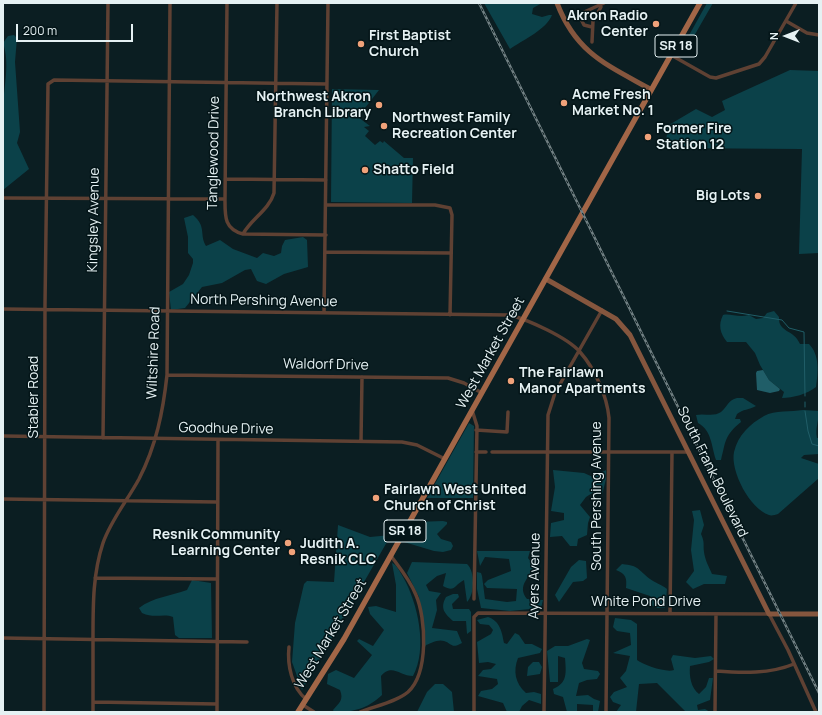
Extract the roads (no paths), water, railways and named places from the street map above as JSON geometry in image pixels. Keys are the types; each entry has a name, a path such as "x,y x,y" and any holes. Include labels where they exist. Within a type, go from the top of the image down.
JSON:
{"main road":[{"name":"West Market Street","path":"298,712 344,639 524,319 650,89 700,3"}],"street":[{"name":"Kingsley Avenue","path":"103,438 108,3"},
{"name":"Wiltshire Road","path":"93,712 95,578 108,531 146,465 156,439 163,410 167,375 170,3"},
{"name":"Tanglewood Drive","path":"227,3 225,217 227,225 235,232 243,234"},
{"path":"243,234 249,224 272,199 275,180 277,3"},
{"path":"324,313 328,3"},
{"path":"557,3 569,29 588,52 650,89"},
{"path":"671,55 710,77 716,78 759,64 765,57 796,3"},
{"path":"592,27 584,25 580,17 582,14 603,4"},
{"path":"592,42 592,27 597,12 603,4"},
{"path":"786,21 807,33 819,35"},
{"name":"Stabler Road","path":"44,712 45,309 48,87 50,82 54,80 107,81"},
{"path":"107,81 226,84 327,84"},
{"path":"225,180 326,180"},
{"path":"3,198 224,198"},
{"path":"326,205 447,206 450,208 452,213 450,314"},
{"path":"243,234 326,235"},
{"path":"325,252 451,253"},
{"name":"South Frank Boulevard","path":"546,279 616,319 630,336 794,664 816,712"},
{"name":"North Pershing Avenue","path":"3,309 510,315 524,319"},
{"name":"Ayers Avenue","path":"544,712 547,453 549,408 555,393 602,310"},
{"name":"South Pershing Avenue","path":"524,319 562,339 579,351 591,369 606,403 610,418 606,712"},
{"name":"Waldorf Drive","path":"167,375 448,378 464,383 482,393"},
{"path":"361,441 362,377"},
{"path":"472,410 475,417 476,430 474,599"},
{"path":"476,430 507,432 508,412"},
{"name":"Goodhue Drive","path":"3,436 411,443 445,459"},
{"path":"217,712 218,440"},
{"path":"476,452 486,452"},
{"path":"492,452 689,452"},
{"path":"670,614 672,453"},
{"path":"3,500 217,502"},
{"path":"360,712 400,697 409,691 415,682 421,664 423,630 416,595 406,576 391,556"},
{"path":"95,578 217,579"},
{"name":"White Pond Drive","path":"474,712 474,615 478,613 819,614"},
{"path":"715,712 716,614"},
{"path":"3,638 247,642"},
{"path":"289,647 290,666 294,681 299,693 314,712"},
{"path":"716,671 762,672 782,669 794,664"},
{"path":"93,702 217,704"}],"waterway":[{"path":"727,311 782,320 789,328 804,332 805,396"},
{"path":"805,402 805,407"},
{"path":"805,411 808,431 812,444 819,446"}],"railway":[{"path":"479,3 819,693"}],"place":[{"name":"Akron Radio Center","path":"656,24"},
{"name":"First Baptist Church","path":"361,44"},
{"name":"Acme Fresh Market No. 1","path":"564,103"},
{"name":"Northwest Akron Branch Library","path":"379,105"},
{"name":"Northwest Family Recreation Center","path":"384,126"},
{"name":"Former Fire Station 12","path":"648,137"},
{"name":"Shatto Field","path":"365,170"},
{"name":"Big Lots","path":"758,196"},
{"name":"The Fairlawn Manor Apartments","path":"511,381"},
{"name":"Fairlawn West United Church of Christ","path":"376,498"},
{"name":"Resnik Community Learning Center","path":"288,543"},
{"name":"Judith A. Resnik CLC","path":"292,552"}]}
